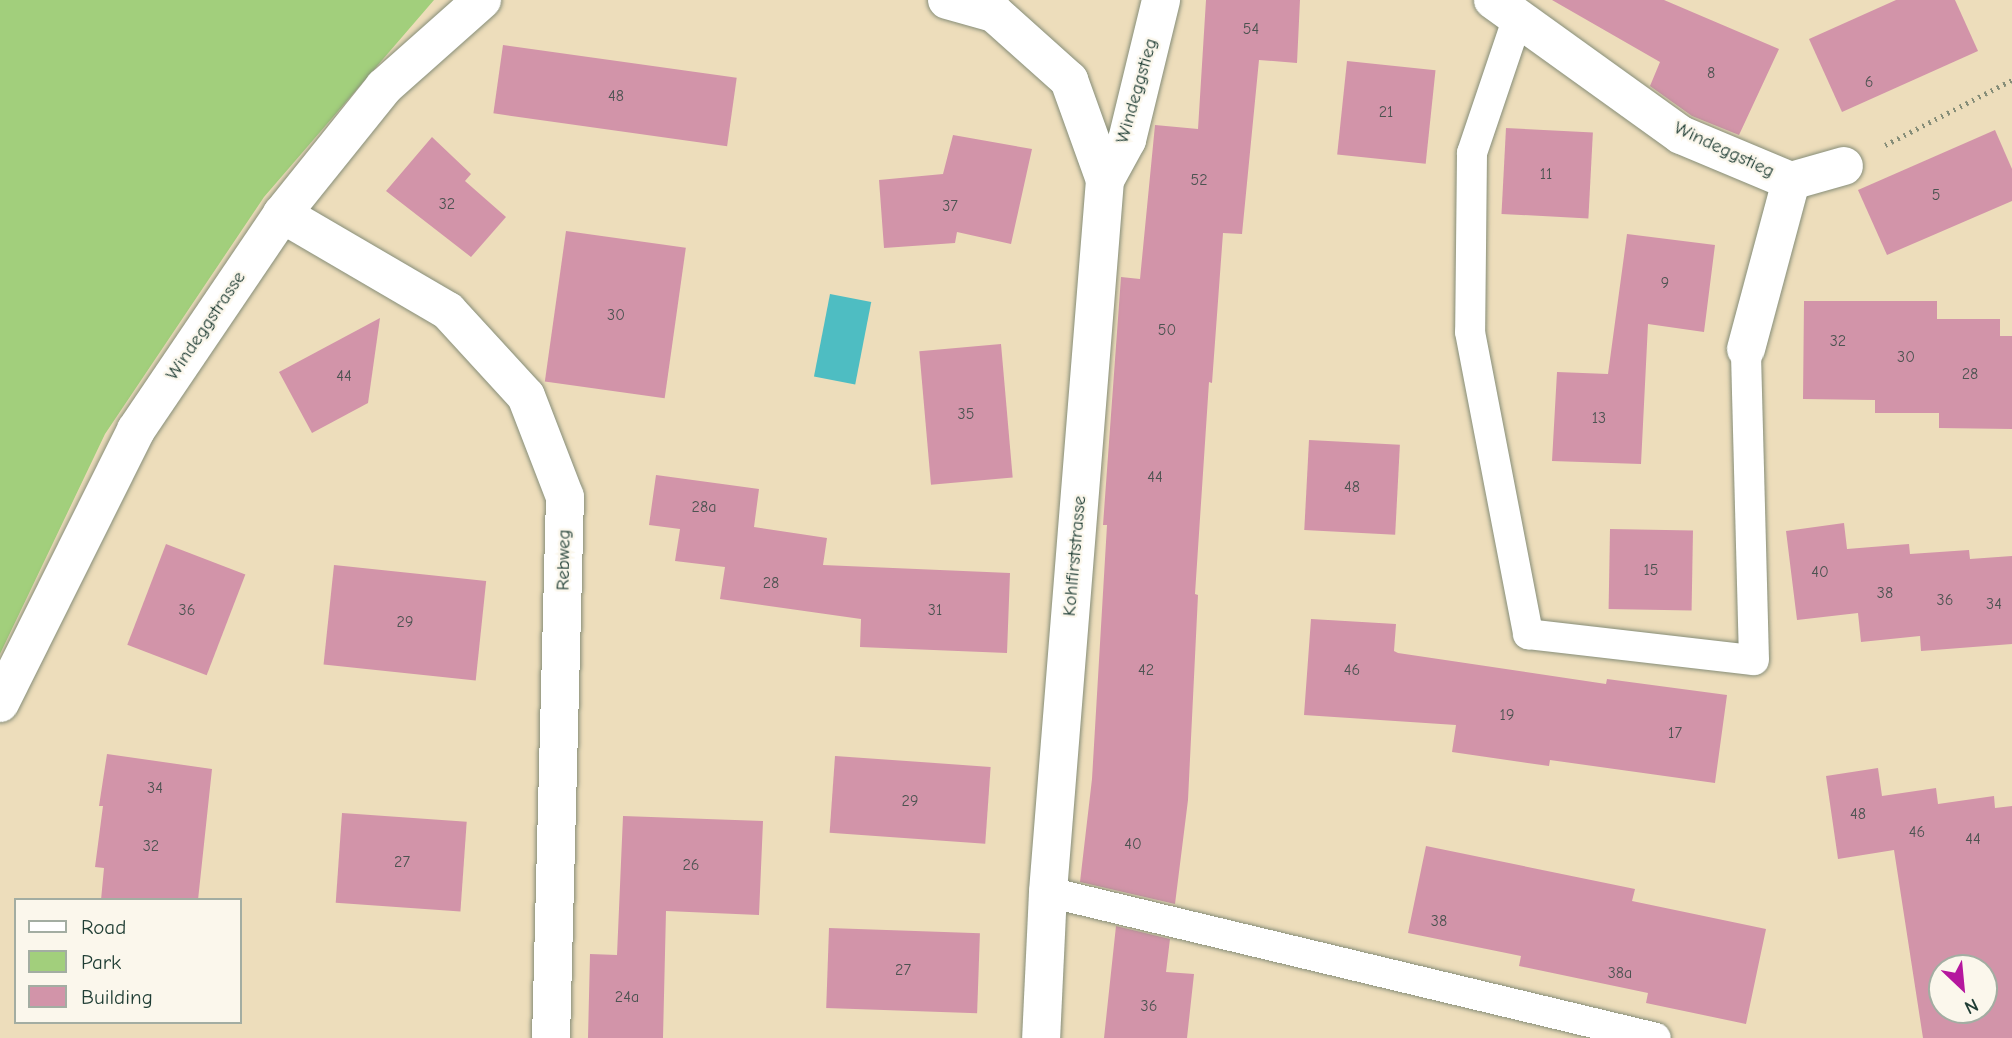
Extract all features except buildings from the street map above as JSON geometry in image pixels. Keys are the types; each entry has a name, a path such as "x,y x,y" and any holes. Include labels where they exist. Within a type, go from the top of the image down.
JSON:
{"street":[{"name":"Windeggstrasse","path":"0,703 136,430 282,214 384,87 482,0"},
{"name":"Kohlfirststrasse","path":"947,0 994,13 1069,80 1105,180 1048,892 1041,1038"},
{"name":"Windeggstieg","path":"1105,180 1127,140 1161,0"},
{"name":"Windeggstieg","path":"1506,9 1681,135 1791,181 1844,166"},
{"path":"1746,349 1791,181"},
{"name":"Rebweg","path":"282,214 448,311 526,396 565,497 551,1038"}],"lane":[{"path":"1506,9 1472,153 1470,332 1528,634 1754,660 1746,349"},
{"path":"1048,892 1656,1038"}],"path":[{"path":"1844,166 2012,80"}],"green space":[{"path":"0,0 434,0 264,197 105,434 0,654"}],"water":[{"path":"830,294 871,302 855,384 814,376"}]}
